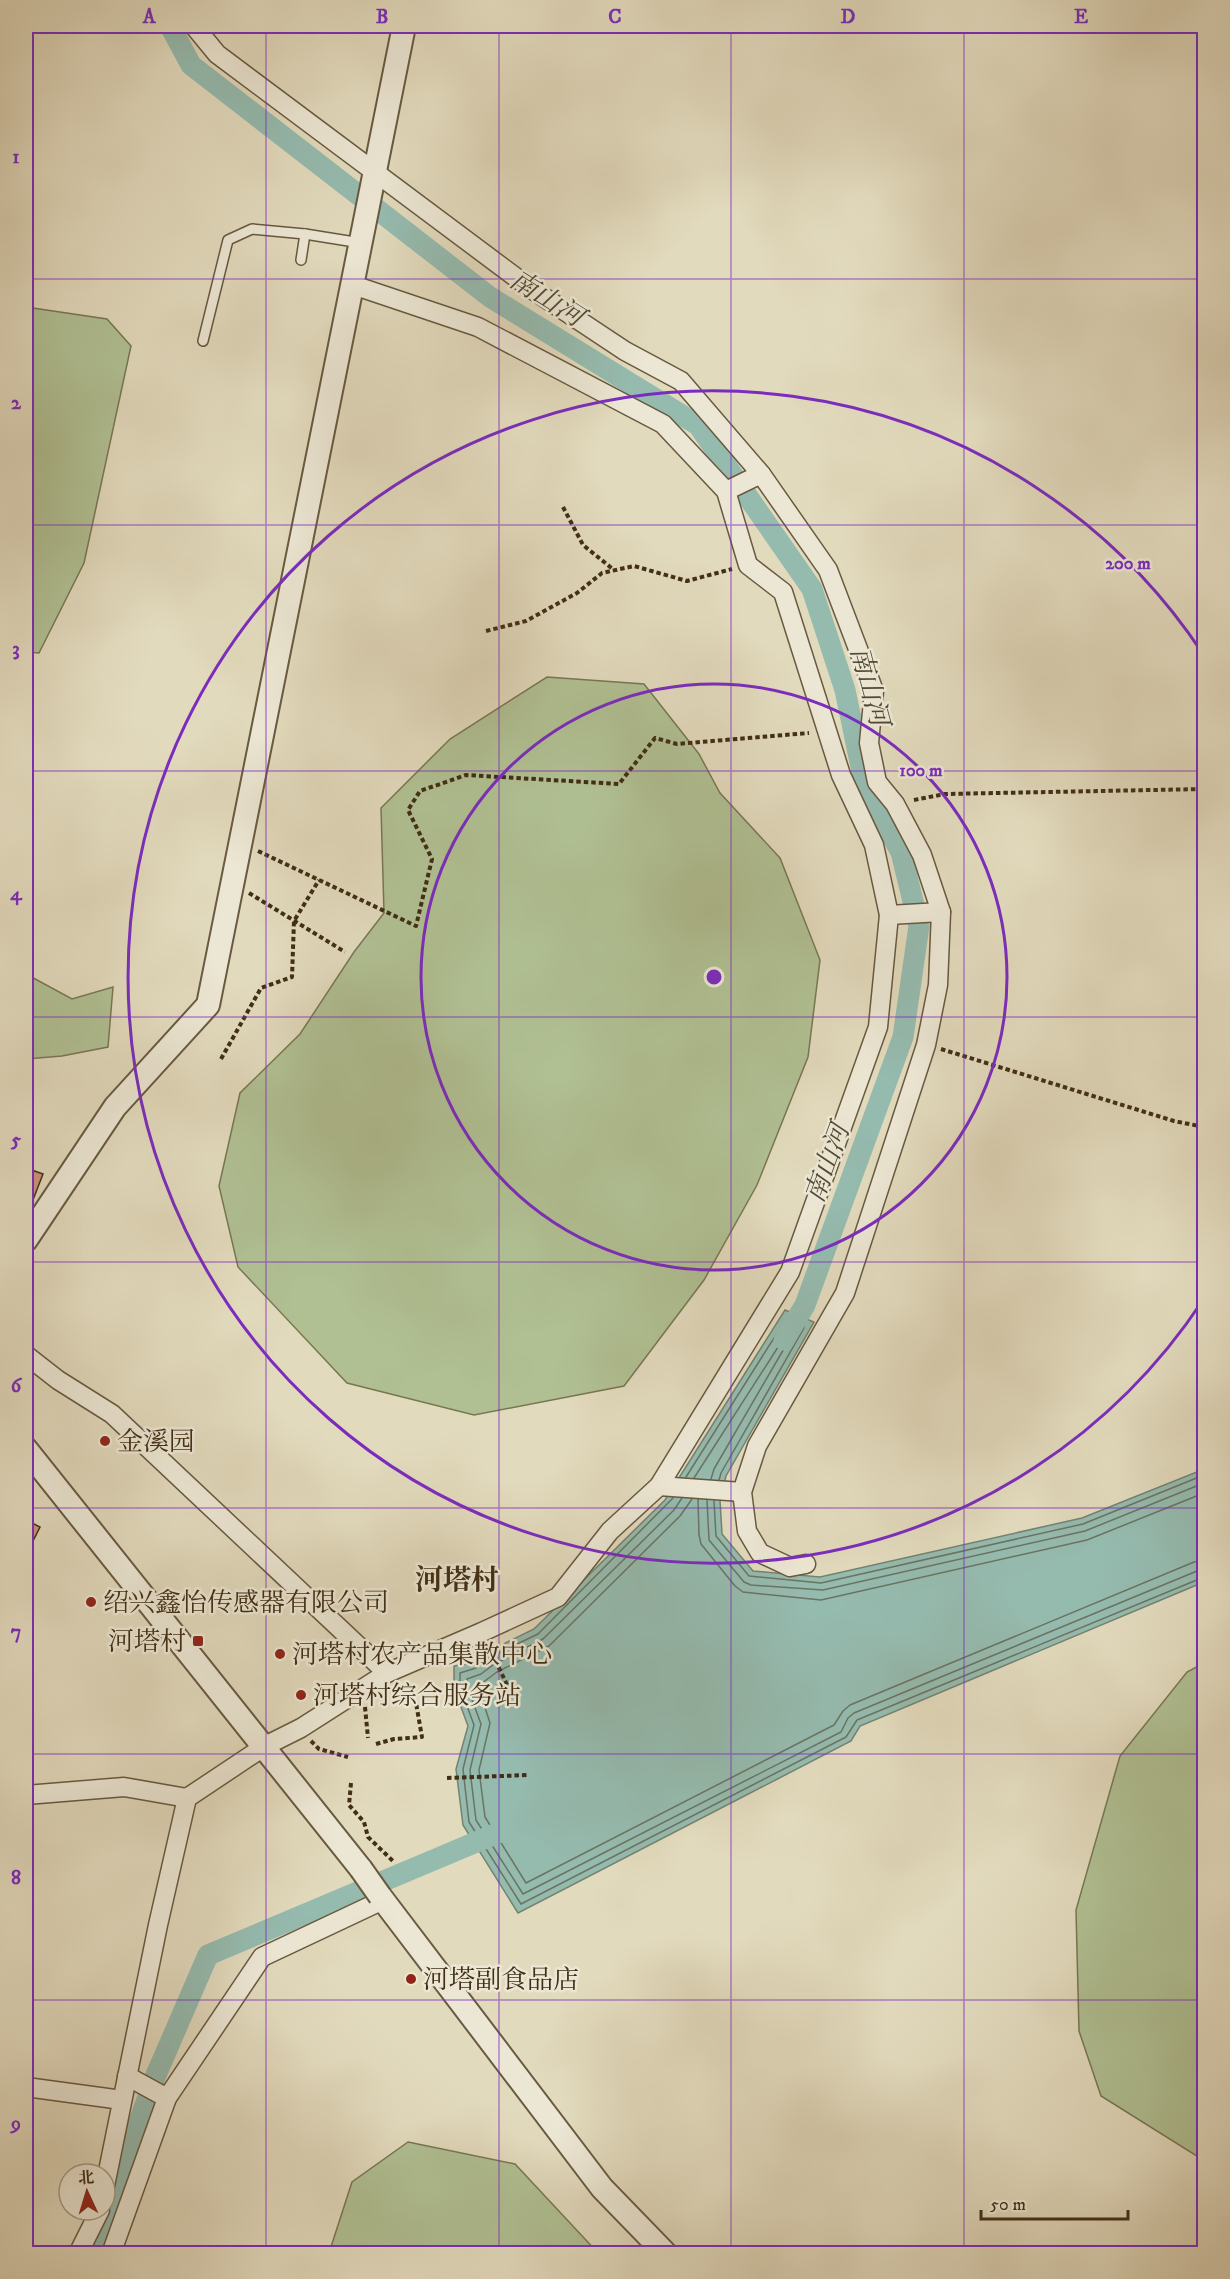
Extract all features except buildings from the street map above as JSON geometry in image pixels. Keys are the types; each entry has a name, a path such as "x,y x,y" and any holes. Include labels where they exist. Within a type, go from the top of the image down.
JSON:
{"street":[{"path":"194,26 217,54 530,288 625,351 681,381 761,474 828,570 874,691 869,743 877,782 895,804 922,855 941,912 938,985 926,1044 845,1293 757,1446 742,1492 747,1531 760,1553 790,1567 806,1564"},
{"path":"26,1240 115,1107 208,1005 404,26"},
{"path":"110,2162 158,1925 187,1798 264,1746 301,1728 376,1680 558,1597 610,1531 659,1486 790,1272 878,1027 889,915 874,845 841,775 783,592 748,565 726,491 663,424 478,327 353,285"},
{"path":"726,491 761,474"},
{"path":"889,915 941,912"},
{"path":"26,1355 58,1380 112,1414 376,1680"},
{"path":"26,1449 361,1869 603,2188 666,2253"},
{"path":"659,1486 742,1492"},
{"path":"26,1795 124,1787 187,1798"},
{"path":"111,2253 167,2098 262,1957 382,1898"},
{"path":"127,2076 167,2098"},
{"path":"26,2087 122,2100"},
{"path":"78,2253 94,2222"}],"lane":[{"path":"203,341 228,240 252,229 362,240"},
{"path":"301,260 305,234"}],"path":[{"path":"563,507 583,545 614,570"},
{"path":"486,632 526,621 578,593 602,573 634,566 687,581 748,565"},
{"path":"241,843 416,926 432,859 408,810 420,791 466,775 619,784 655,738 677,744 828,732"},
{"path":"895,804 945,794 1204,789"},
{"path":"221,1059 261,988 292,977 294,921 319,880"},
{"path":"233,884 345,952"},
{"path":"926,1044 1174,1121 1204,1127"},
{"path":"482,1632 510,1691"},
{"path":"368,1738 376,1680 416,1703 422,1737 376,1743"},
{"path":"301,1728 320,1749 348,1757"},
{"path":"447,1778 529,1774"},
{"path":"351,1783 349,1805 364,1822 368,1837 394,1862"}],"green space":[{"path":"26,307 107,319 131,346 84,563 39,653 26,652 26,470 32,457 26,451"},
{"path":"547,677 644,684 699,754 720,793 780,858 820,960 808,1057 757,1185 704,1280 624,1386 474,1415 347,1383 238,1267 219,1186 240,1093 300,1034 354,952 384,913 381,808 450,739"},
{"path":"26,974 72,999 113,987 108,1047 62,1056 26,1059"},
{"path":"1204,1663 1204,2167 1197,2156 1101,2096 1079,2031 1076,1910 1120,1756 1187,1672"},
{"path":"408,2142 515,2164 598,2253 329,2253 352,2182"}],"water":[{"path":"785,1310 814,1322 726,1476 720,1500 722,1534 753,1571 820,1577 1082,1518 1204,1469 1204,1582 860,1726 851,1741 518,1913 463,1825 456,1769 468,1726 454,1688 454,1666 474,1663 485,1653 534,1629 665,1500"}],"waterway":[{"name":"南山河","path":"170,26 191,65 490,297 698,425 812,589 845,690 866,791 901,852 919,926 903,1037 805,1305 784,1340"},
{"path":"91,2254 156,2075 208,1955 500,1832"}],"place":[{"name":"金溪园","path":"105,1441"},
{"name":"绍兴鑫怡传感器有限公司","path":"91,1602"},
{"name":"河塔村","path":"198,1641"},
{"name":"河塔村农产品集散中心","path":"280,1654"},
{"name":"河塔村综合服务站","path":"301,1695"},
{"name":"河塔副食品店","path":"411,1979"}],"district":[{"name":"河塔村","path":"457,1579"}]}
